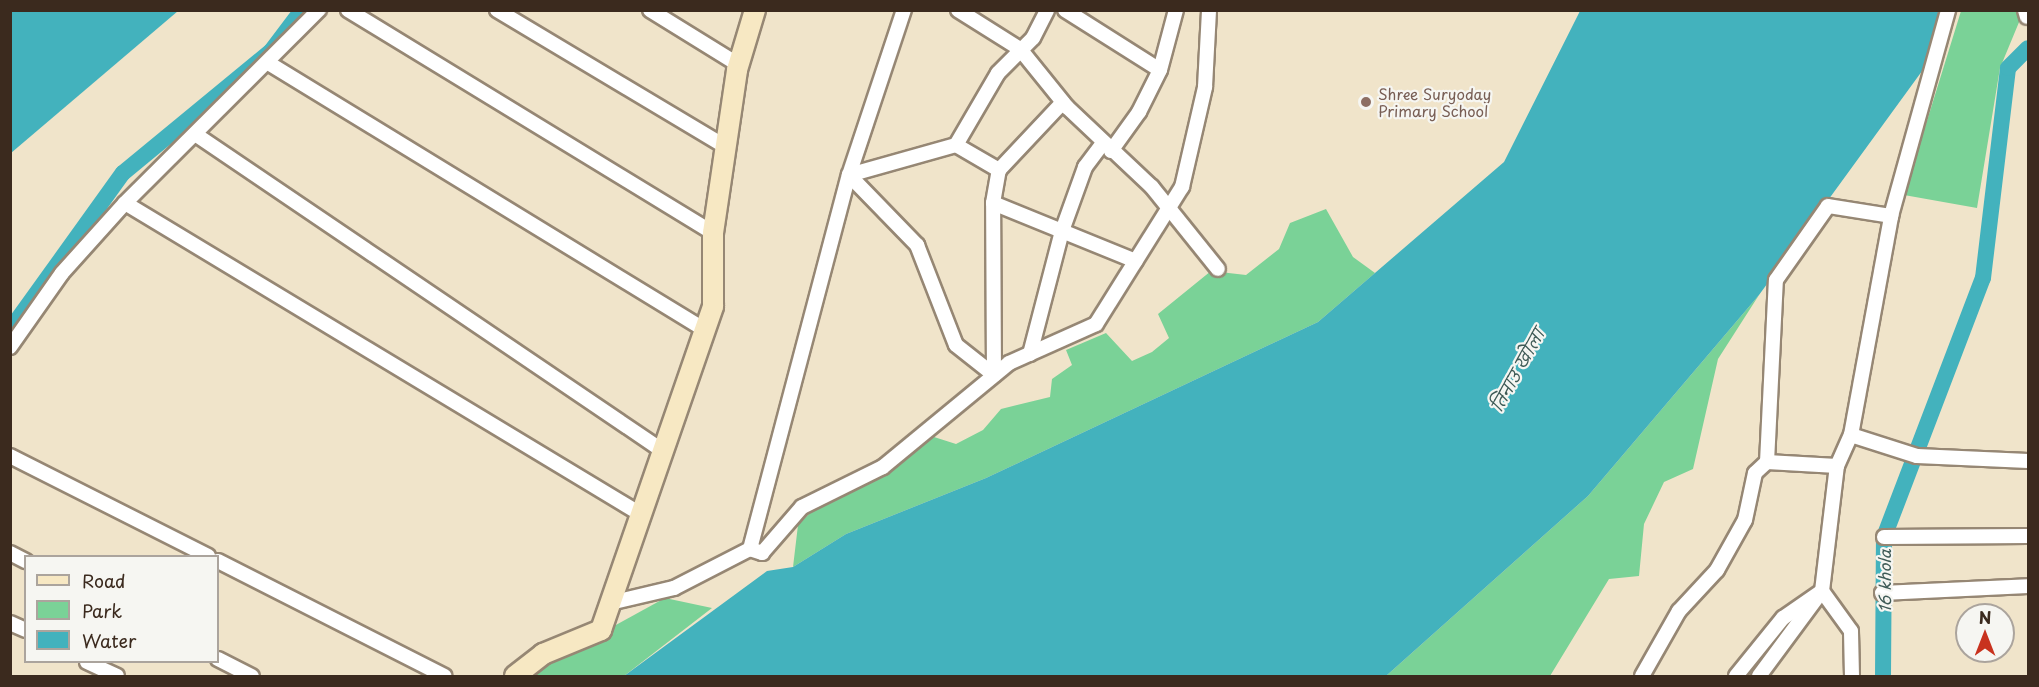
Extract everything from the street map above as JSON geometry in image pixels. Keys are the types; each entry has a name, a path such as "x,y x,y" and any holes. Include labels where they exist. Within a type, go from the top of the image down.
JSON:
{"main road":[{"path":"515,676 543,654 601,630 713,306 713,233 739,65 754,10"}],"street":[{"path":"10,347 62,273 125,203 270,64 319,10"},
{"path":"348,10 713,233"},
{"path":"497,10 726,147"},
{"path":"650,10 739,65"},
{"path":"750,549 849,176 904,10"},
{"path":"958,10 1020,50 1063,102 1170,207 1218,269"},
{"path":"849,176 956,145 998,73 1020,50 1047,10"},
{"path":"1065,10 1160,70"},
{"path":"1030,354 1062,231 1085,167 1139,112 1160,70 1176,10"},
{"path":"610,603 674,588 750,549 762,553 802,507 883,467 994,375 1030,354 1096,324 1182,187 1205,87 1209,10"},
{"path":"1759,676 1822,591 1837,466 1851,435 1891,216 1948,10"},
{"path":"270,64 705,330"},
{"path":"994,375 993,202 999,170 1063,102"},
{"path":"195,134 663,451"},
{"path":"956,145 999,170"},
{"path":"849,176 917,245 956,345 994,375"},
{"path":"993,202 1136,261"},
{"path":"125,203 642,515"},
{"path":"1642,676 1679,610 1717,570 1745,520 1755,473 1767,462 1776,280 1828,206 1891,216"},
{"path":"1851,435 1917,456 2028,461"},
{"path":"10,456 206,555"},
{"path":"1767,462 1837,466"},
{"path":"1884,537 2028,536"},
{"path":"10,553 24,560"},
{"path":"219,562 445,676"},
{"path":"1882,593 2028,586"},
{"path":"1736,676 1783,618 1822,591"},
{"path":"1822,591 1851,631 1852,676"},
{"path":"10,622 24,629"},
{"path":"219,660 252,676"},
{"path":"89,663 117,676"}],"green space":[{"path":"1961,11 2021,11 2022,15 2000,68 1977,208 1904,195"},
{"path":"1326,209 1353,257 1375,273 1318,322 986,478 846,534 793,567 798,525 819,504 869,482 934,437 956,444 983,430 1001,409 1050,397 1052,379 1072,365 1066,350 1106,333 1132,361 1152,352 1169,338 1158,314 1211,271 1246,275 1279,249 1290,223"},
{"path":"1759,295 1718,359 1693,469 1664,482 1644,524 1639,576 1609,579 1550,676 1386,676 1588,496"},
{"path":"665,598 712,608 624,676 523,676"}],"water":[{"path":"11,10 178,10 178,11 11,153"},
{"name":"तिनाउ खोला","path":"1580,11 1957,11 1949,34 1759,295 1588,496 1386,676 624,676 767,571 793,567 846,534 986,478 1318,322 1504,162"}],"waterway":[{"path":"10,330 123,173 271,51 302,10"},
{"name":"16 khola","path":"1883,676 1884,537 1983,278 2008,68 2028,48"}],"place":[{"name":"Shree Suryoday Primary School","path":"1366,102"}]}
